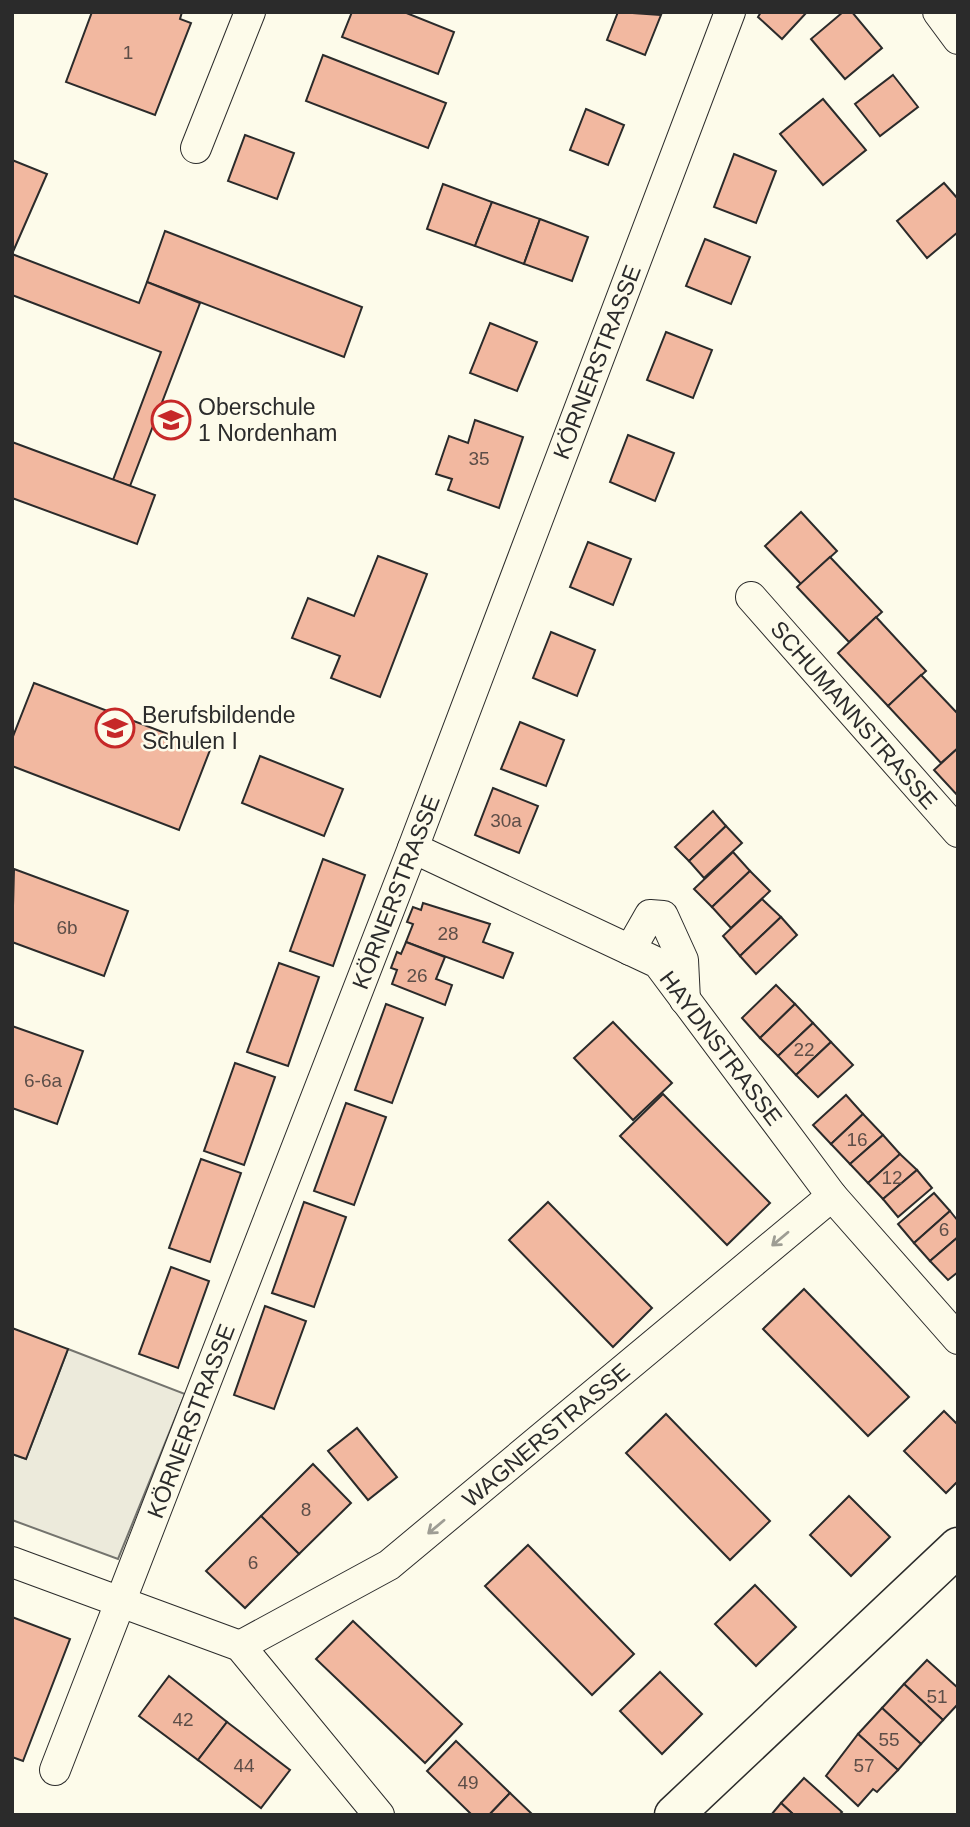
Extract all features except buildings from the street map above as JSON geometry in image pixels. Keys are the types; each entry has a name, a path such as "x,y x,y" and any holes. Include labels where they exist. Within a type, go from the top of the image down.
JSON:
{"street":[{"path":"196,148 250,12"},
{"name":"KÖRNERSTRASSE","path":"55,1770 413,848 730,12"},
{"path":"938,12 958,39"},
{"name":"SCHUMANNSTRASSE","path":"751,597 958,832"},
{"name":"HAYDNSTRASSE","path":"413,848 658,964 832,1196 958,1339"},
{"path":"630,950 650,915 663,916 683,960 685,1000"},
{"name":"WAGNERSTRASSE","path":"240,1646 389,1565 832,1196"},
{"path":"674,1815 958,1547"},
{"path":"12,1562 240,1646 379,1815"}],"shaded area":[{"path":"68,1349 185,1394 118,1559 12,1520 12,1454 26,1459"}],"place":[{"name":"Oberschule 1 Nordenham","path":"171,420"},
{"name":"Berufsbildende Schulen I","path":"115,728"}]}
